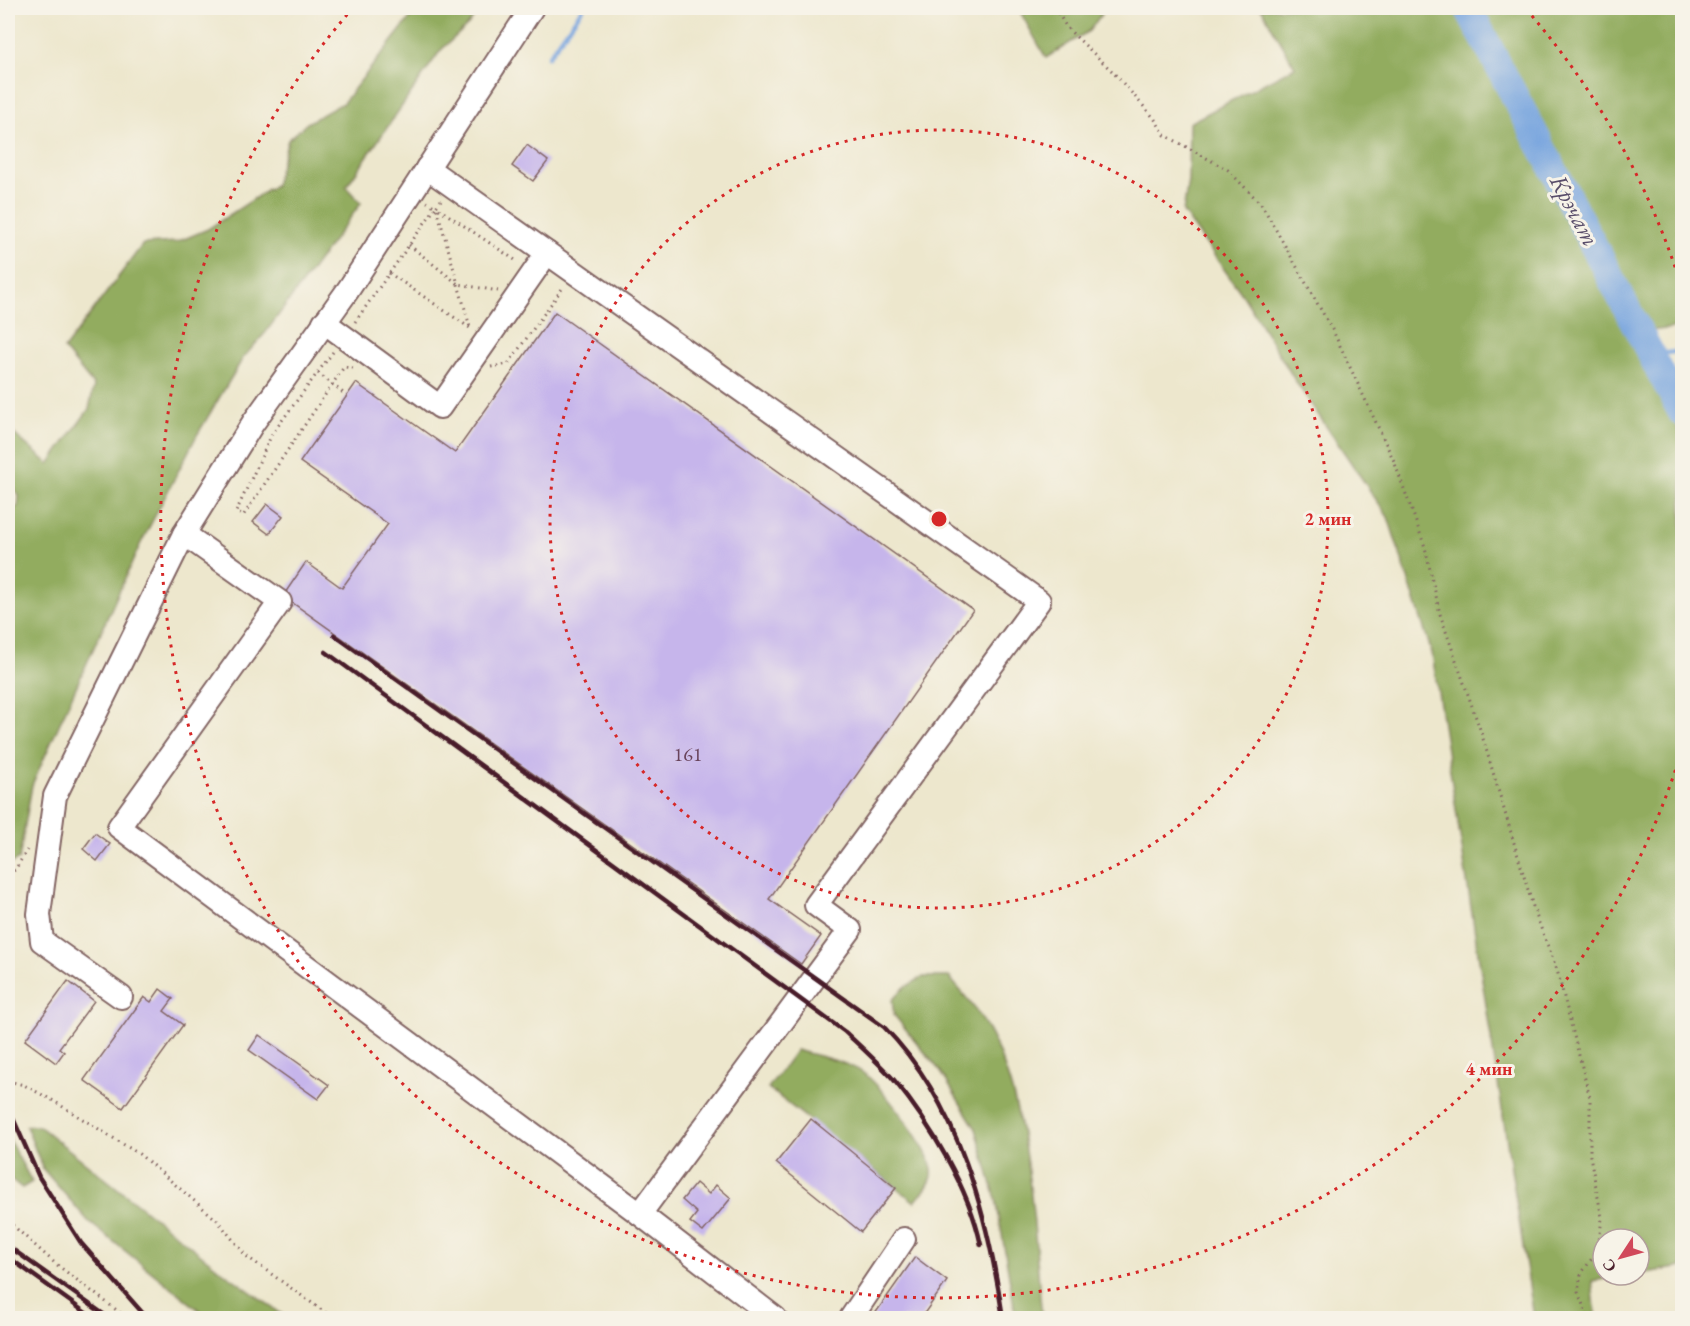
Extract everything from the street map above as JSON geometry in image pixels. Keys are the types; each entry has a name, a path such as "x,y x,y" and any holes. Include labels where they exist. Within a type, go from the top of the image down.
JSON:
{"lane":[{"path":"121,997 42,941 39,914 55,796 184,534 253,423 324,322 532,8"},
{"path":"427,168 543,260 1039,601 816,905 850,930 640,1214"},
{"path":"324,322 440,407 543,260"},
{"path":"184,534 280,602 119,827 640,1214 775,1318"},
{"path":"851,1318 904,1239"}],"path":[{"path":"1055,8 1067,27 1112,71 1154,118 1165,135 1228,170 1262,205 1334,333 1394,461 1425,547 1440,614 1481,732 1534,910 1557,970 1590,1098 1590,1156 1602,1218 1598,1250 1581,1274 1578,1292 1588,1318"},
{"path":"436,207 451,185"},
{"path":"436,207 520,263 513,272"},
{"path":"436,207 470,328 472,362 508,364 566,284 543,260"},
{"path":"409,245 458,284 498,291"},
{"path":"389,273 470,328"},
{"path":"491,301 505,282"},
{"path":"470,328 477,319"},
{"path":"317,373 347,396"},
{"path":"8,873 15,870 24,860 30,840"},
{"path":"8,1081 24,1085 52,1100 139,1154 217,1220 246,1256 333,1318"},
{"path":"8,1221 56,1264 127,1318"}],"green space":[{"path":"418,8 480,8 469,24 440,51 346,187 361,203 266,332 243,358 197,435 140,545 32,785 19,859 8,865 8,513 18,506 19,496 8,481 8,429 49,464 89,409 94,386 64,349 143,244 177,242 208,229 275,185 288,140 307,123 343,103"},
{"path":"1018,8 1106,8 1089,31 1046,58"},
{"path":"1261,8 1682,8 1682,327 1632,333 1663,393 1682,439 1682,1267 1651,1272 1651,1227 1591,1227 1591,1287 1596,1318 1534,1318 1432,653 1388,517 1298,385 1244,297 1183,212 1188,180 1189,123 1295,67"},
{"path":"923,977 949,977 964,995 978,1013 996,1045 1009,1081 1019,1120 1032,1201 1042,1318 1016,1318 996,1199 976,1129 941,1072 894,1015 892,1000 905,987"},
{"path":"796,1050 859,1070 874,1082 894,1106 915,1134 932,1170 929,1183 915,1202 768,1088"},
{"path":"26,1126 39,1126 218,1268 287,1318 209,1318 89,1222 43,1169"},
{"path":"8,1138 32,1182 22,1188 8,1177"}],"building":[{"path":"527,145 548,161 533,181 512,166"},
{"path":"555,312 973,610 769,899 821,936 801,964 283,596 306,562 342,588 388,524 300,462 356,383 455,453"},
{"path":"267,504 283,516 269,534 253,522"},
{"path":"95,833 110,844 97,861 83,849"},
{"path":"68,981 94,1001 59,1048 64,1052 56,1063 25,1040"},
{"path":"160,989 173,999 164,1011 183,1025 123,1108 84,1080 144,997 151,1002"},
{"path":"259,1035 329,1085 318,1099 249,1050"},
{"path":"811,1119 896,1188 861,1232 776,1163"},
{"path":"696,1183 709,1194 716,1185 731,1198 703,1232 690,1222 697,1213 682,1200"},
{"path":"915,1257 947,1281 921,1318 872,1318"}],"waterway":[{"path":"548,57 583,8"},
{"name":"Крэчат","path":"1468,8 1682,413"},
{"path":"1652,355 1682,351"}],"railway":[{"path":"334,635 884,1027 910,1057 932,1090 951,1126 979,1201 989,1240 1003,1318"},
{"path":"326,652 845,1032 894,1080 921,1116 958,1179 981,1245"},
{"path":"8,1107 39,1177 81,1243 147,1318"},
{"path":"8,1246 109,1318"},
{"path":"8,1257 93,1318"}]}
